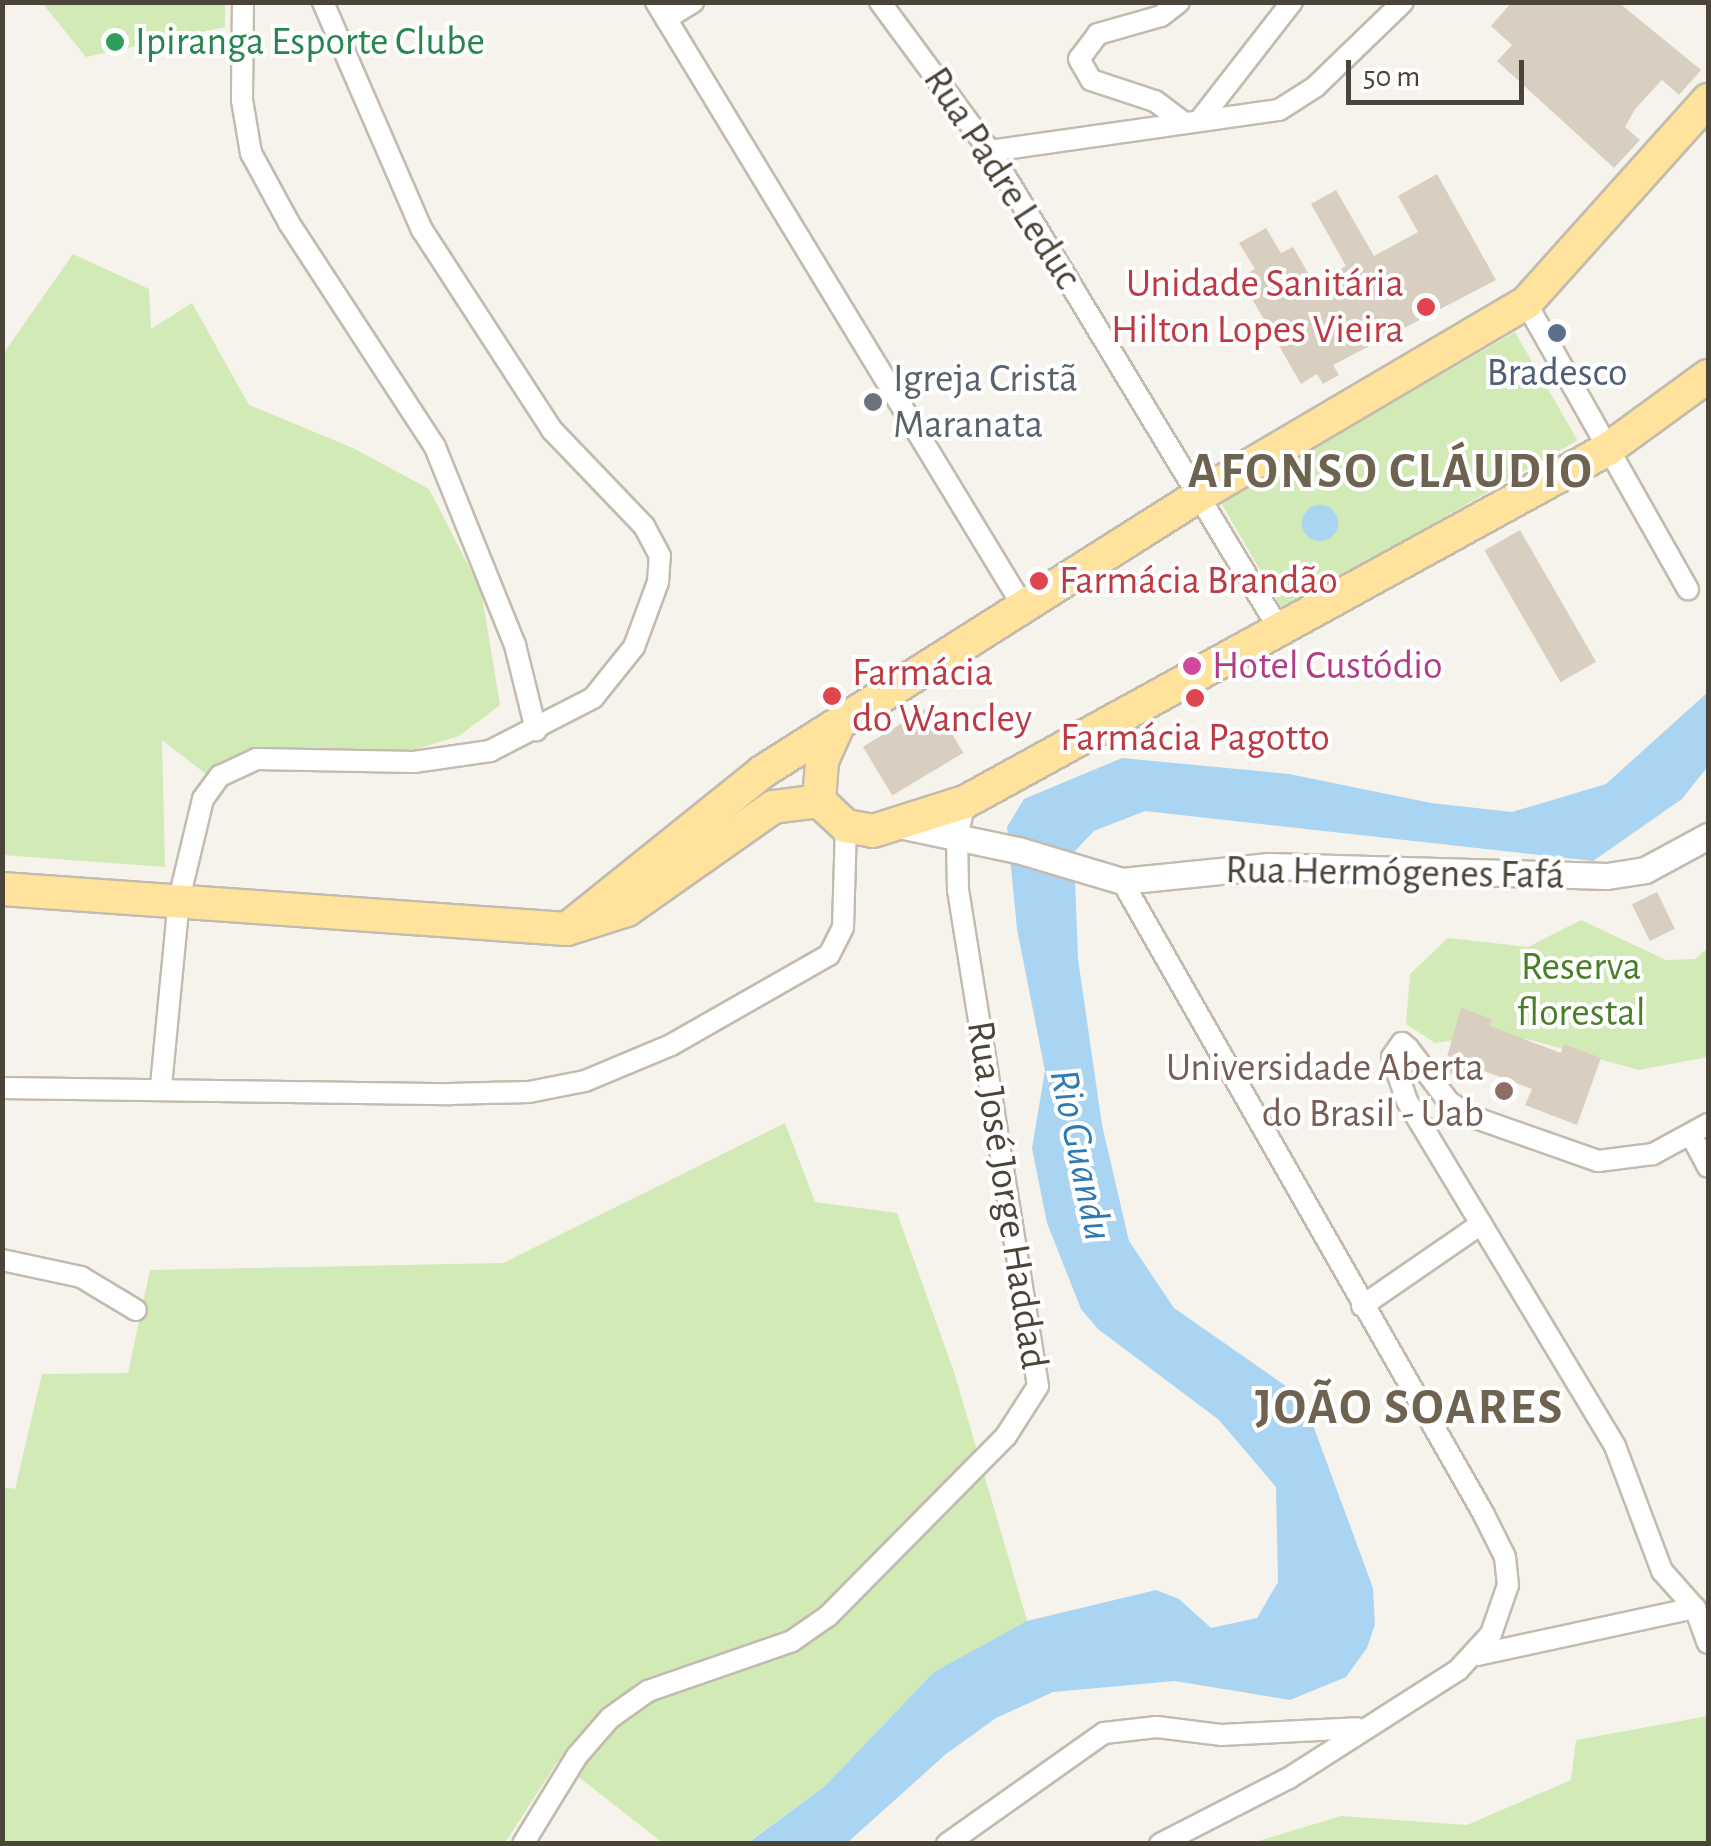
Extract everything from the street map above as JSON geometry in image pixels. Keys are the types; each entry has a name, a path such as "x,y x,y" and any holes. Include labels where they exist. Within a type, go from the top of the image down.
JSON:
{"main road":[{"path":"567,929 762,772 1198,496 1526,303 1708,100"},
{"path":"2,889 567,929 627,910 774,807 819,802 846,826 873,831 957,816 1279,629 1608,449 1708,376"},
{"path":"819,802 822,761 838,725"}],"street":[{"path":"243,2 242,100 252,153 289,224 435,447 515,645 536,730"},
{"path":"161,1086 178,899 203,799 235,767 298,757 414,762 490,751 593,698 617,673 653,606 660,556 633,512 552,430 422,230 324,2"},
{"path":"693,2 661,11 1023,606"},
{"path":"1179,2 1161,16 1098,34 1079,59 1091,80 1144,96 1191,121"},
{"path":"1191,121 1292,2"},
{"path":"990,151 1191,121 1256,116 1299,99 1403,2"},
{"name":"Rua Padre Leduc","path":"888,9 990,151 1279,629"},
{"path":"1526,303 1688,589"},
{"name":"Rua Hermógenes Fafá","path":"957,816 1018,850 1122,881 1322,865 1562,879 1644,870 1708,836"},
{"name":"Rua José Jorge Haddad","path":"523,1844 577,1756 610,1718 648,1691 792,1641 828,1616 1006,1436 1038,1386 958,890 957,816"},
{"path":"2,1088 161,1086 450,1094 529,1092 585,1081 671,1045 829,955 843,927 846,826"},
{"path":"1122,881 1505,1556 1508,1585 1500,1614 1477,1655"},
{"path":"1708,1166 1700,1129 1627,1162 1560,1151 1449,1102 1402,1043 1392,1070 1614,1446 1662,1571 1695,1608 1708,1643"},
{"path":"1362,1306 1481,1224"},
{"path":"2,1260 81,1277 136,1310"},
{"path":"1160,1844 1289,1778 1359,1728 1477,1655 1695,1608"},
{"path":"947,1844 1077,1746 1104,1733 1158,1727 1222,1735 1359,1728"}],"green space":[{"name":"Ipiranga Esporte Clube","path":"42,3 225,3 225,27 86,57"},
{"path":"73,254 149,289 151,329 192,303 249,405 353,448 429,489 481,590 500,705 459,736 378,761 258,766 211,778 162,740 165,867 3,855 3,354"},
{"path":"1515,332 1578,440 1283,610 1221,502"},
{"name":"Reserva florestal","path":"1581,920 1666,960 1695,959 1708,948 1708,1057 1639,1070 1527,1039 1480,1036 1435,1043 1406,1024 1410,974 1448,938 1528,947"},
{"path":"785,1123 815,1202 897,1213 954,1372 1028,1624 934,1672 824,1787 746,1843 663,1843 558,1761 505,1843 3,1844 3,1487 15,1489 42,1374 128,1373 150,1270 503,1263"},
{"path":"1708,1716 1708,1843 1252,1843 1341,1816 1467,1825 1571,1780 1576,1740"}],"water":[{"path":"1320,505 1333,510 1338,523 1333,536 1320,541 1307,536 1302,523 1307,510"},
{"name":"Rio Guandu","path":"1708,692 1708,766 1682,799 1593,861 1145,811 1094,831 1074,852 1078,959 1102,1125 1129,1241 1174,1308 1303,1398 1373,1588 1375,1624 1367,1648 1346,1677 1290,1700 1175,1681 1053,1692 996,1718 946,1754 847,1843 746,1844 824,1787 934,1672 1027,1621 1156,1590 1179,1599 1211,1628 1257,1618 1278,1582 1276,1487 1219,1420 1098,1329 1081,1309 1047,1223 1032,1148 1045,1071 1017,929 1007,827 1024,799 1122,758 1289,774 1431,803 1512,812 1606,784"}],"building":[{"path":"1512,2 1618,2 1701,70 1679,95 1662,80 1635,109 1625,127 1640,140 1614,168 1497,61 1512,45 1491,26"},
{"path":"1437,174 1496,280 1333,365 1339,375 1323,384 1317,374 1301,384 1240,278 1255,269 1239,243 1266,228 1281,253 1293,247 1314,283 1346,266 1311,204 1336,190 1374,256 1418,232 1398,196"},
{"path":"1520,530 1596,662 1560,682 1484,550"},
{"path":"934,704 963,753 892,796 863,747"},
{"path":"1657,892 1675,929 1650,941 1632,904"},
{"path":"1461,1008 1492,1019 1490,1026 1561,1053 1564,1044 1601,1058 1577,1125 1525,1105 1532,1089 1468,1065 1463,1078 1443,1071"}],"place":[{"name":"Ipiranga Esporte Clube","path":"115,42"},
{"name":"Unidade Sanitária Hilton Lopes Vieira","path":"1426,307"},
{"name":"Bradesco","path":"1557,333"},
{"name":"Igreja Cristã Maranata","path":"873,402"},
{"name":"Farmácia Brandão","path":"1039,581"},
{"name":"Hotel Custódio","path":"1192,666"},
{"name":"Farmácia do Wancley","path":"832,696"},
{"name":"Farmácia Pagotto","path":"1195,698"},
{"name":"Universidade Aberta do Brasil - Uab","path":"1504,1091"}],"district":[{"name":"AFONSO CLÁUDIO","path":"1391,473"},
{"name":"JOÃO SOARES","path":"1410,1409"}]}
